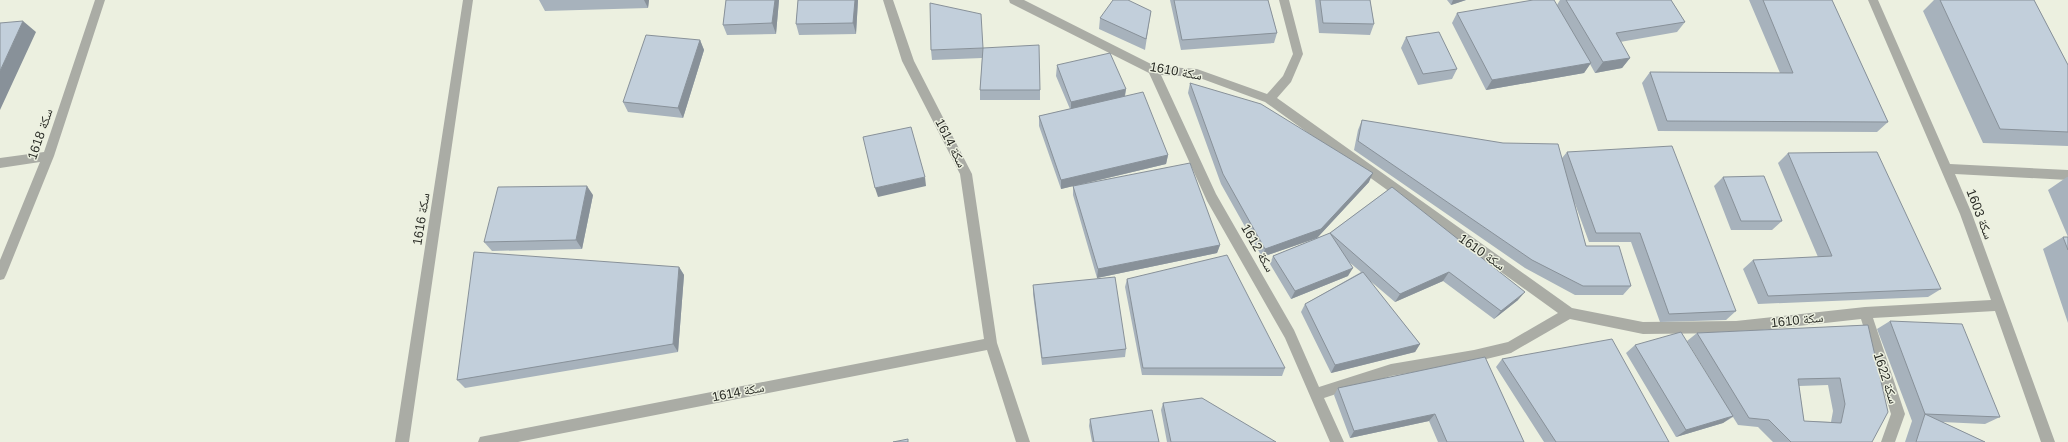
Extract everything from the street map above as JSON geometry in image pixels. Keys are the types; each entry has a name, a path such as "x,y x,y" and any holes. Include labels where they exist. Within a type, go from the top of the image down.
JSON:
{"street":[{"name":"سكة 1618","path":"0,275 48,156 100,0"},
{"name":"سكة 1616","path":"402,442 468,0"},
{"name":"سكة 1614","path":"888,0 908,61 966,174 991,343 1023,442"},
{"name":"سكة 1610","path":"1014,0 1153,70 1197,73 1269,99 1569,313 1643,328 1736,327 1865,313 1999,305"},
{"path":"1269,99 1287,79 1298,54 1284,0"},
{"name":"سكة 1603","path":"1873,0 1966,214 2048,442"},
{"name":"سكة 1612","path":"1153,70 1211,197 1290,334 1337,442"},
{"path":"0,163 48,156"},
{"path":"1947,169 2068,175"},
{"path":"1730,312 1736,327"},
{"path":"1316,394 1391,370 1511,348 1569,313"},
{"name":"سكة 1622","path":"1865,313 1898,414 1888,442"},
{"name":"سكة 1614","path":"485,442 991,343"}],"building":[{"path":"726,0 775,0 772,23 723,25"},
{"path":"798,0 855,0 853,23 796,24"},
{"path":"1113,0 1128,0 1151,11 1146,39 1100,18"},
{"path":"1174,0 1268,0 1277,33 1182,40"},
{"path":"1320,0 1370,0 1374,24 1323,23"},
{"path":"1533,0 1554,0 1591,63 1492,80 1457,13"},
{"path":"1566,0 1671,0 1685,22 1616,33 1630,58 1603,62"},
{"path":"1763,0 1832,0 1888,122 1667,121 1650,72 1793,73"},
{"path":"1940,0 2034,0 2068,65 2068,132 2000,129"},
{"path":"930,3 981,14 983,48 931,50"},
{"path":"23,21 0,71 0,23"},
{"path":"1439,32 1457,69 1423,74 1406,37"},
{"path":"646,35 700,40 678,108 623,102"},
{"path":"1039,45 1040,90 980,90 983,48"},
{"path":"1110,53 1126,89 1071,102 1057,65"},
{"path":"1190,83 1261,104 1373,173 1321,229 1265,249 1223,174"},
{"path":"1143,92 1168,155 1061,180 1039,116"},
{"path":"1362,120 1503,143 1558,144 1586,246 1619,246 1631,286 1583,286 1532,260 1358,141"},
{"path":"911,127 925,177 875,188 863,137"},
{"path":"1672,146 1736,311 1669,314 1640,233 1596,233 1567,152"},
{"path":"1877,152 1941,289 1768,296 1753,260 1832,256 1788,153"},
{"path":"1190,163 1220,245 1098,269 1073,186"},
{"path":"1764,176 1782,221 1741,221 1723,177"},
{"path":"587,186 576,240 484,242 498,187"},
{"path":"1392,187 1525,292 1501,311 1449,272 1400,294 1330,233"},
{"path":"1330,233 1353,268 1295,291 1273,256"},
{"path":"2063,237 2068,237 2068,250"},
{"path":"474,252 679,267 673,344 457,380"},
{"path":"1227,255 1285,368 1143,368 1127,279"},
{"path":"1363,272 1420,344 1335,365 1305,304"},
{"path":"1115,277 1126,349 1042,358 1033,285"},
{"path":"1890,321 1962,324 2000,417 1925,414"},
{"path":"1868,325 1888,412 1872,442 1791,442 1769,420 1749,418 1697,333","holes":["1840,378 1845,404 1841,423 1804,421 1798,379"]},
{"path":"1681,332 1733,416 1686,430 1635,345"},
{"path":"1612,339 1669,442 1556,442 1502,359"},
{"path":"1485,357 1524,442 1447,442 1435,414 1354,431 1338,388"},
{"path":"1202,398 1276,442 1171,442 1163,403"},
{"path":"1152,410 1159,442 1094,442 1090,419"},
{"path":"1925,414 1985,442 1916,442"},
{"path":"908,439 908,442 893,442"}]}
